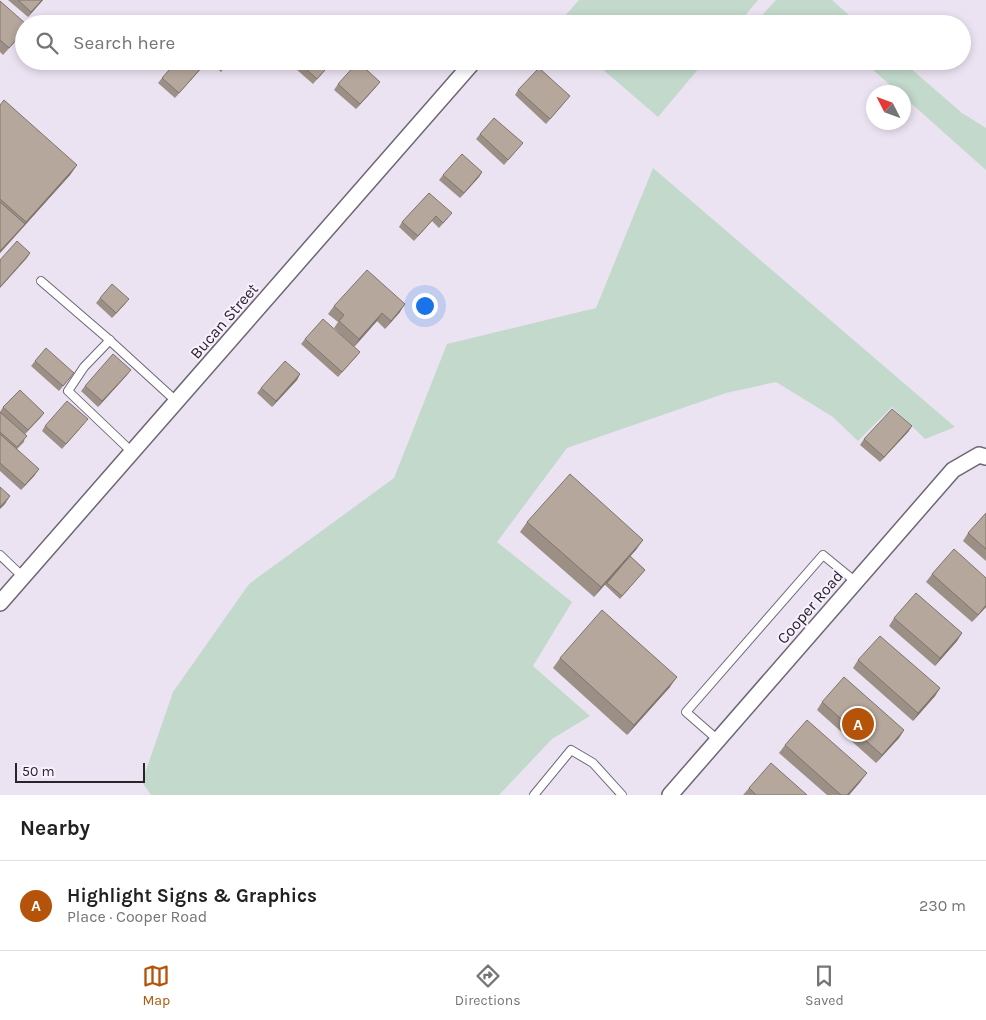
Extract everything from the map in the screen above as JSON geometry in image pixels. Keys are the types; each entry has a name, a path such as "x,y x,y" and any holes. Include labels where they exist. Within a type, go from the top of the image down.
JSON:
{"street":[{"name":"Bucan Street","path":"0,603 466,70"},
{"name":"Cooper Road","path":"670,795 953,470 978,456 986,457"}],"lane":[{"path":"41,281 110,340 176,401"},
{"path":"110,340 76,376 68,390 132,452"},
{"path":"0,555 23,577"},
{"path":"718,740 686,712 823,555 856,582"},
{"path":"534,795 571,750 593,763 622,795"}],"green space":[{"path":"579,0 758,0 746,15 566,15"},
{"path":"776,0 832,0 849,15 762,15"},
{"path":"603,70 697,70 658,117"},
{"path":"873,70 912,70 962,113 986,128 986,170 911,103 911,85 890,85"},
{"path":"653,168 955,427 925,439 892,407 858,441 833,417 776,382 726,393 567,448 497,542 572,602 533,666 590,716 552,739 499,795 151,795 142,782 173,692 249,584 394,478 447,344 596,308"}],"building":[{"path":"18,0 42,0 31,12"},
{"path":"0,1 16,15 15,41 9,48 0,40"},
{"path":"169,70 199,70 179,93 162,78"},
{"path":"307,70 325,70 317,79"},
{"path":"351,70 367,70 380,82 360,104 338,84"},
{"path":"537,70 541,70 570,96 550,119 518,90"},
{"path":"4,100 77,165 26,222 0,199 0,105"},
{"path":"494,118 523,143 508,160 480,134"},
{"path":"462,154 482,172 464,193 443,175"},
{"path":"429,193 452,213 443,223 436,216 418,236 402,222"},
{"path":"0,202 25,224 0,251"},
{"path":"17,241 30,253 0,287 0,260"},
{"path":"367,270 405,304 391,321 382,313 359,339 339,321 344,315 334,306"},
{"path":"112,284 129,299 116,313 100,298"},
{"path":"323,319 360,352 342,372 305,339"},
{"path":"46,348 74,373 63,386 35,361"},
{"path":"113,354 131,370 102,401 85,386"},
{"path":"285,361 300,374 276,401 261,388"},
{"path":"20,390 44,413 28,430 3,407"},
{"path":"67,401 88,419 66,444 45,426"},
{"path":"892,409 912,426 884,457 864,439"},
{"path":"0,412 27,436 17,447 0,432"},
{"path":"0,434 39,469 25,485 0,463"},
{"path":"570,474 643,540 601,587 527,522"},
{"path":"0,487 10,496 0,507"},
{"path":"986,513 986,549 968,533"},
{"path":"954,549 986,578 986,605 978,615 932,574"},
{"path":"630,556 645,570 622,596 607,583"},
{"path":"916,593 962,633 940,658 894,618"},
{"path":"602,610 677,677 634,725 560,658"},
{"path":"880,636 940,688 918,713 858,660"},
{"path":"844,677 904,730 882,755 822,702"},
{"path":"807,720 867,773 847,795 841,795 785,745"},
{"path":"771,763 807,795 756,795 749,788"}],"place":[{"name":"Highlight Signs & Graphics","path":"858,724"}]}
